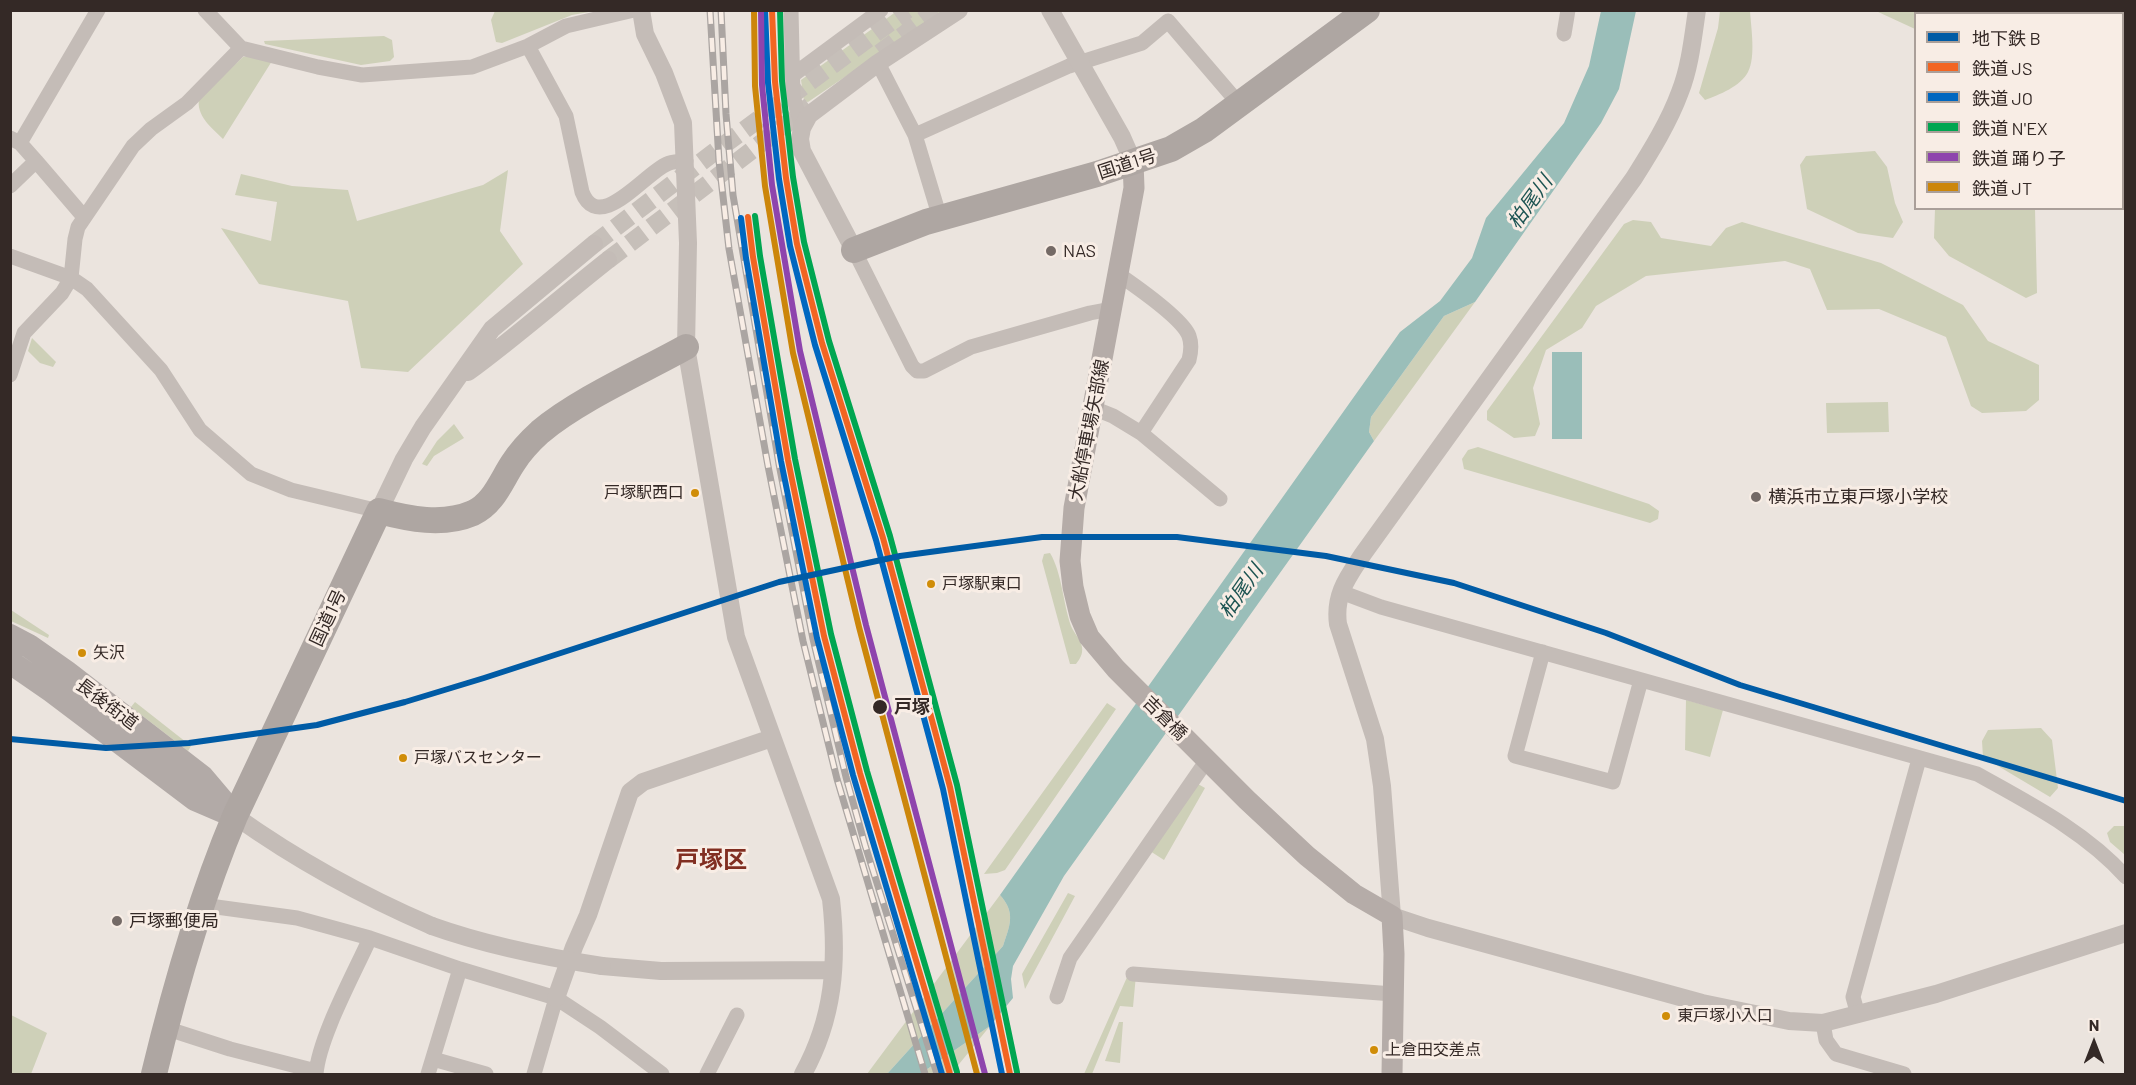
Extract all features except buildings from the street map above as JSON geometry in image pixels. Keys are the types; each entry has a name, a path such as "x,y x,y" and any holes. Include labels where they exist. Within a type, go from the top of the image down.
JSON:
{"highway":[{"name":"国道1号","path":"854,250 940,218 1171,149 1240,105 1366,10"},
{"path":"379,511 424,520 458,518 474,512 486,504 500,487 524,447 541,431 593,398 686,347"},
{"name":"国道1号","path":"154,1074 165,1028 210,878 235,816 379,511"}],"main road":[{"name":"大船停車場矢部線","path":"1129,682 1089,637 1080,616 1070,561 1074,508 1134,188 1133,162"},
{"name":"長後街道","path":"10,636 29,646 66,672 202,777 235,816"},
{"name":"長後街道","path":"10,662 195,799 235,816"},
{"name":"吉倉橋","path":"1129,682 1204,757"},
{"path":"1204,757 1307,856 1354,894 1392,916 1392,1074"}],"street":[{"path":"84,217 15,140 98,10"},
{"path":"205,10 241,48 362,75 472,67 528,46 566,26 634,10"},
{"path":"641,10 645,34 683,123 688,243 686,347 736,637 831,899 833,970 826,1021 814,1055 803,1074"},
{"path":"791,10 796,112 802,128"},
{"path":"793,75 881,10"},
{"path":"960,10 878,63 808,115 800,139 802,151 912,366 917,371 924,371 971,347 1090,313 1112,309"},
{"path":"1050,10 1122,137 1133,162"},
{"path":"1564,34 1568,10"},
{"path":"1697,10 1691,51 1681,92 1658,138 1634,178 1363,554 1348,576 1341,592 1336,608 1338,624 1375,739 1382,786 1392,916 1702,1004 1789,1021 1823,1023 1936,994 2126,933"},
{"path":"915,135 1080,63 1142,42 1168,21 1240,105"},
{"path":"528,46 566,116 582,192 586,201 594,206 608,207 668,163 686,161"},
{"path":"10,375 24,333 63,293 71,278 78,227 133,146 151,129 187,103 241,48"},
{"path":"878,63 915,135 940,218"},
{"path":"10,186 36,161"},
{"path":"10,256 71,278 87,289 161,370 200,430 251,474 291,490 379,511 404,459 423,427 492,329 594,244"},
{"path":"456,380 501,347 608,260"},
{"path":"1118,274 1136,286 1184,327 1190,336 1189,360 1141,433"},
{"path":"1093,408 1113,416 1141,433 1220,499"},
{"path":"1341,592 1381,607 1977,774 2018,796 2078,835 2108,858 2126,877"},
{"path":"1543,652 1515,756 1613,782 1641,680"},
{"path":"534,1074 556,998 588,915 630,792 643,782 772,738"},
{"path":"1057,997 1070,958 1204,757"},
{"path":"1858,1015 1853,997 1919,759"},
{"path":"235,816 285,851 346,887 395,910 475,941 513,951 602,966 661,972 833,970"},
{"path":"202,905 297,918 370,938 460,969 556,998 662,1074"},
{"path":"165,1028 316,1073 319,1057 335,1014 370,938"},
{"path":"428,1074 460,969"},
{"path":"1133,974 1393,994"},
{"path":"707,1074 737,1015"},
{"path":"1823,1023 1826,1040 1836,1054 1904,1074"},
{"path":"433,1059 486,1074"}],"green space":[{"path":"495,10 594,11 572,15 502,43 496,42 491,20"},
{"path":"897,11 942,11 808,102 804,101 801,80"},
{"path":"1720,11 1750,11 1752,58 1748,72 1740,82 1723,93 1705,100 1699,93 1718,28"},
{"path":"1876,11 1999,12 1914,12 1914,29"},
{"path":"384,36 392,40 394,57 390,61 361,65 265,44 264,41"},
{"path":"249,56 272,61 223,139 202,116 199,98 243,57"},
{"path":"1875,151 1887,167 1895,203 1903,222 1893,238 1858,233 1807,209 1800,165 1806,156"},
{"path":"508,170 500,231 523,264 408,372 361,368 348,301 259,284 221,228 271,241 277,202 235,195 241,174 292,186 348,190 357,221 483,185"},
{"path":"1935,210 2035,210 2037,293 2026,298 1949,256 1934,238"},
{"path":"1633,220 1651,222 1661,238 1711,246 1726,228 1742,222 1881,263 1963,305 1988,341 2039,365 2039,400 2026,411 1982,413 1971,406 1946,337 1879,309 1827,310 1810,269 1785,261 1646,276 1596,306 1582,328 1546,350 1533,388 1540,424 1535,436 1514,438 1487,420 1487,411 1624,224"},
{"path":"1475,302 1374,441 1369,432 1371,417 1444,316"},
{"path":"32,338 56,362 53,367 40,363 28,351"},
{"path":"1888,402 1889,432 1827,433 1826,403"},
{"path":"454,424 464,438 434,456 427,466 422,464 437,441"},
{"path":"1478,447 1649,504 1659,511 1658,519 1650,523 1464,469 1462,459 1468,450"},
{"path":"1050,553 1057,570 1071,626 1082,647 1081,656 1076,664 1070,664 1042,561 1044,554"},
{"path":"11,610 49,635 48,638 11,621"},
{"path":"1686,700 1723,710 1710,757 1685,750"},
{"path":"135,702 191,746 188,751 131,707"},
{"path":"1107,703 1116,709 1005,870 984,874"},
{"path":"2041,728 2052,740 2058,788 2050,797 1983,757 1982,741 1988,730"},
{"path":"1198,784 1205,788 1164,860 1150,851"},
{"path":"2114,826 2125,826 2125,855 2110,842 2107,833"},
{"path":"1068,893 1075,896 1025,989 1022,974"},
{"path":"1000,895 1010,914 1003,946 887,1074 867,1074"},
{"path":"1128,975 1136,975 1133,1007 1120,1006 1092,1074 1084,1074"},
{"path":"11,1015 47,1033 31,1074 11,1074"},
{"path":"1119,1022 1123,1022 1120,1063 1105,1061"},
{"path":"990,1026 951,1074 920,1074"}],"water":[{"name":"柏尾川","path":"1601,11 1636,11 1619,89 1601,123 1475,302 1444,316 1371,417 1369,432 1374,441 1064,876 1013,966 1011,979 1013,998 990,1026 920,1074 887,1074 1003,946 1010,914 1000,895 1400,332 1440,301 1472,258 1486,218 1564,123 1589,66"},
{"path":"1552,352 1582,352 1582,439 1552,439"}],"tunnel":[{"path":"594,244 907,10"},
{"path":"880,53 936,10"},
{"path":"608,260 810,106"}],"railway":[{"path":"710,10 719,161 729,249 768,466 803,641 837,779 925,1074"},
{"path":"721,10 733,195 779,464 813,639 865,845 937,1074"}],"metro line":[{"name":"B","path":"10,739 106,748 189,743 317,725 484,678 779,582 900,556 1042,537 1177,537 1326,556 1454,583 1606,633 1740,685 2126,801"}],"rail line":[{"name":"JT","path":"754,10 755,86 765,186 793,353 859,627 977,1074"},
{"name":"踊り子","path":"761,10 762,85 772,185 800,351 866,625 985,1074"},
{"name":"JO","path":"765,10 768,83 779,179 790,246 815,345 876,540 943,789 1002,1074"},
{"name":"JS","path":"772,10 775,82 786,178 797,244 822,343 883,538 950,787 1010,1074"},
{"name":"N'EX","path":"780,10 782,81 793,177 804,242 829,341 890,536 957,785 1017,1072"},
{"name":"N'EX","path":"755,216 795,459 831,634 867,771 957,1072"},
{"name":"JS","path":"748,217 788,460 824,636 860,773 950,1074"},
{"name":"JO","path":"741,218 781,461 817,638 853,775 942,1074"}],"place":[{"name":"NAS","path":"1051,251"},
{"name":"戸塚駅西口","path":"695,493"},
{"name":"横浜市立東戸塚小学校","path":"1756,497"},
{"name":"戸塚駅東口","path":"931,584"},
{"name":"矢沢","path":"82,653"},
{"name":"戸塚","path":"880,707"},
{"name":"戸塚バスセンター","path":"403,758"},
{"name":"戸塚郵便局","path":"117,921"},
{"name":"東戸塚小入口","path":"1666,1016"},
{"name":"上倉田交差点","path":"1374,1050"}],"district":[{"name":"戸塚区","path":"711,860"}]}
